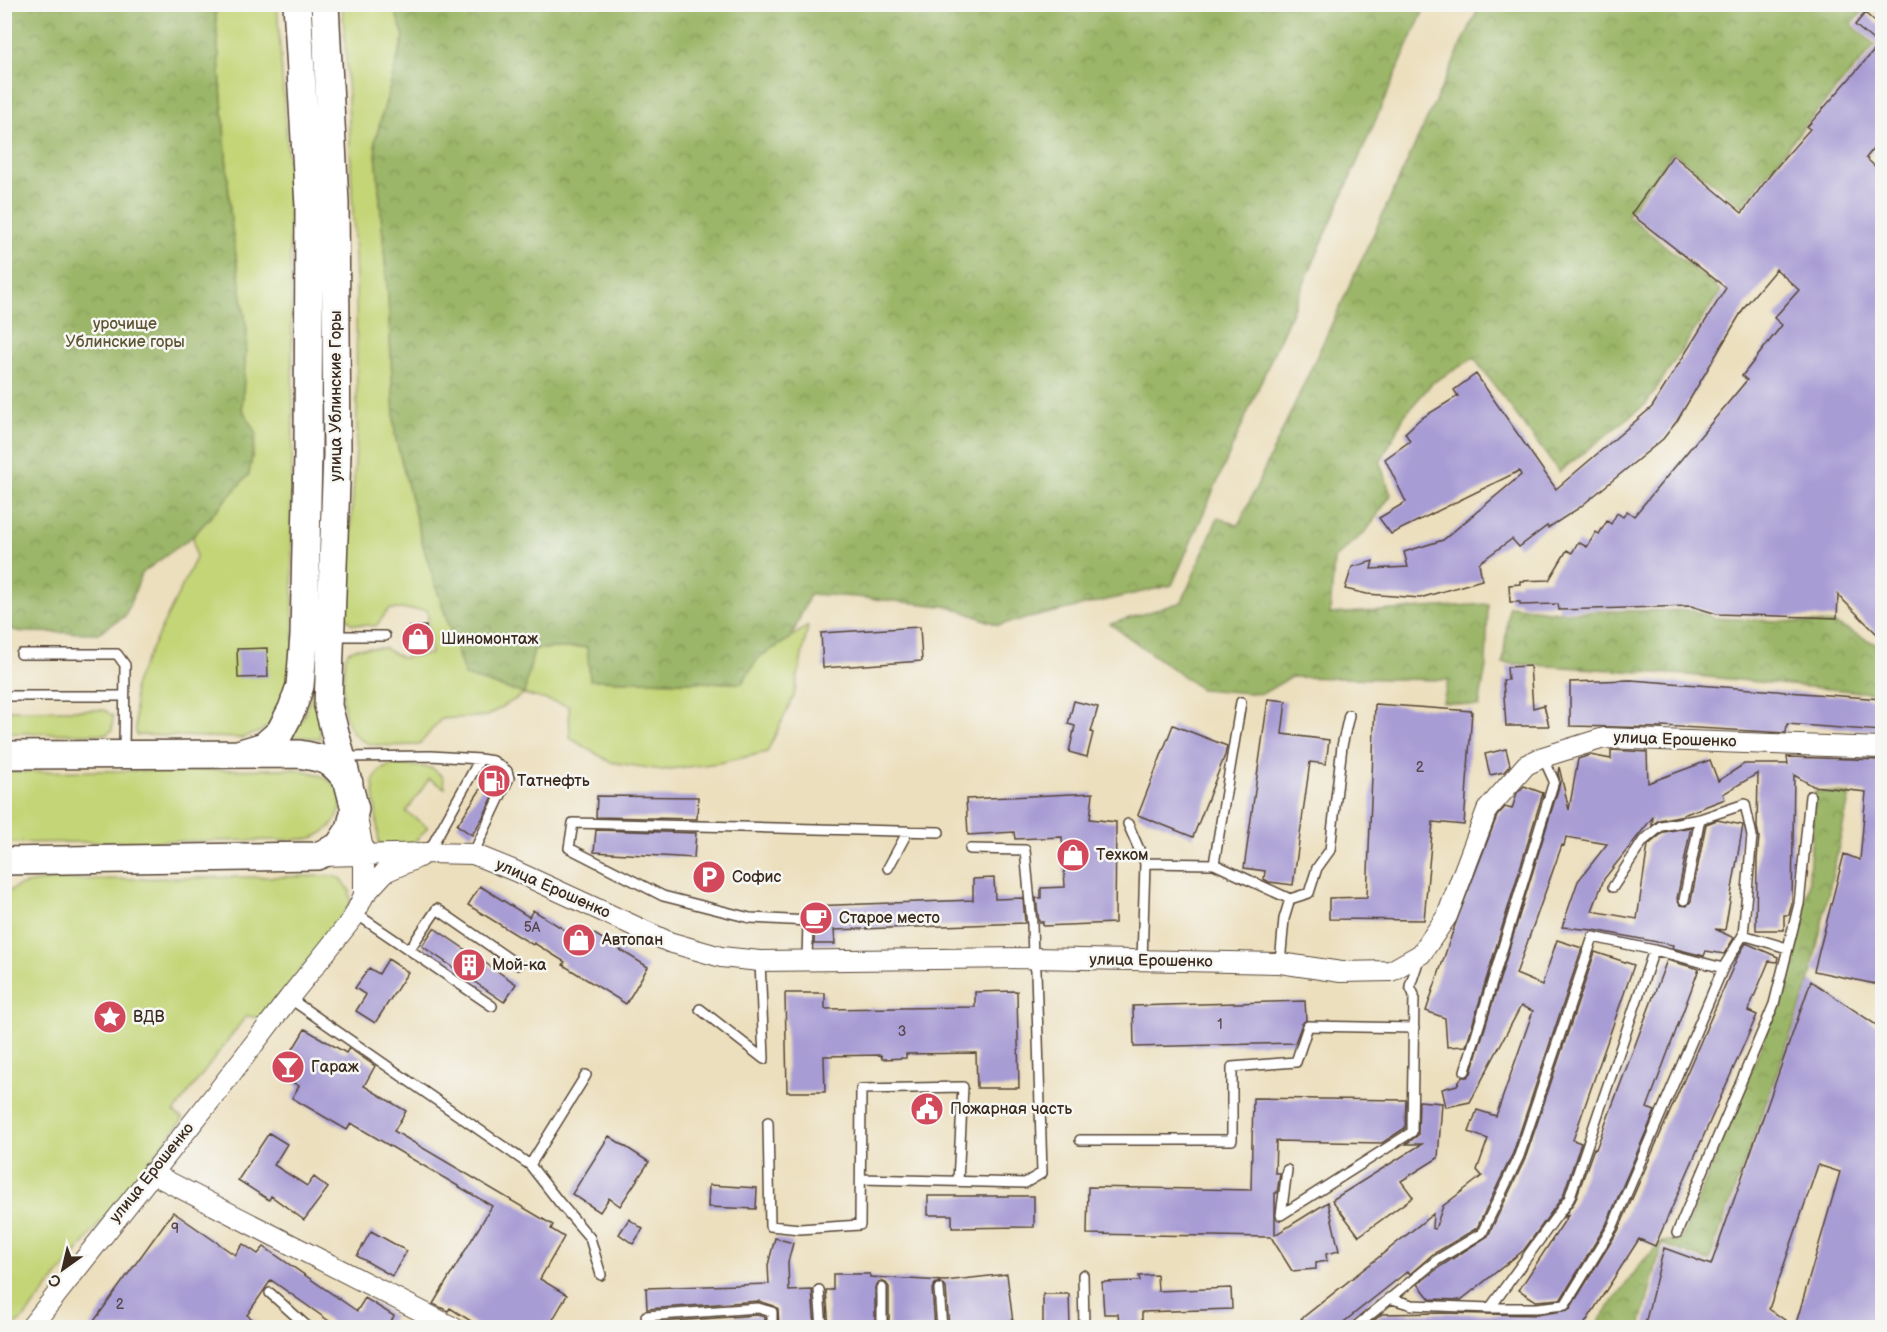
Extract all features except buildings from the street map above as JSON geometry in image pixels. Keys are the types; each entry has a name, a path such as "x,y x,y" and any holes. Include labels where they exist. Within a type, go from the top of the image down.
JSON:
{"main road":[{"name":"улица Ублинские Горы","path":"242,753 264,746 280,732 292,709 300,686 304,636 308,456 309,206 297,4"},
{"name":"улица Ублинские Горы","path":"325,4 335,202 337,454 328,706 352,796"},
{"path":"4,755 299,754 335,765 352,796"},
{"name":"улица Ерошенко","path":"11,865 317,856 338,847 350,829 352,796"}],"street":[{"name":"улица Ерошенко","path":"317,856 473,854 669,942 722,957 760,961 1032,958 1280,963 1341,972 1391,971 1420,954 1447,916 1487,810 1526,765 1543,757 1604,738 1882,748"},
{"path":"352,796 364,855 360,904"},
{"path":"360,904 385,872 428,853"},
{"name":"улица Ерошенко","path":"30,1328 221,1087 360,904 350,870 317,856"},
{"path":"151,1173 433,1323 454,1328"}],"lane":[{"path":"331,636 385,636"},
{"path":"21,654 117,654 125,665 124,754"},
{"path":"4,696 124,696"},
{"path":"1214,864 1241,702"},
{"path":"1145,863 1214,864 1290,899 1309,893 1317,868 1330,850 1342,746 1349,716"},
{"path":"343,757 430,756 480,759 493,761 507,771 509,778 473,854"},
{"path":"1465,1071 1554,781 1543,757"},
{"path":"428,853 480,759"},
{"path":"1677,1233 1774,1004 1799,904 1810,796"},
{"path":"1389,1298 1412,1305 1536,1308 1565,1305 1612,1228 1723,968 1743,935 1752,836 1745,804 1700,819 1661,826 1643,841 1613,887"},
{"path":"1684,900 1700,819"},
{"path":"807,961 808,921 750,918 663,896 569,848 573,823 939,832"},
{"path":"1128,824 1145,863 1142,961"},
{"path":"888,868 908,831"},
{"path":"861,1179 1025,1183 1042,1173 1036,971 1032,958 1032,924 1025,850 970,849"},
{"path":"1280,963 1284,919 1290,899"},
{"path":"360,904 410,950 492,1006"},
{"path":"410,950 437,909 518,965"},
{"path":"1743,935 1787,948"},
{"path":"1359,1326 1389,1298 1437,1260 1482,1233 1519,1156 1593,937 1723,968"},
{"path":"1490,1308 1569,1199 1654,950"},
{"path":"1287,1170 1281,1215 1412,1132 1414,995 1410,986 1420,954"},
{"path":"700,1009 764,1059 760,961"},
{"path":"289,998 530,1165 590,1238 601,1275"},
{"path":"1080,1140 1232,1140 1232,1067 1296,1062 1308,1026 1414,1028"},
{"path":"530,1165 586,1075"},
{"path":"768,1122 770,1226 800,1229 860,1225 861,1089 963,1087 958,1181"},
{"path":"1083,1275 1084,1328"},
{"path":"882,1288 882,1328"},
{"path":"939,1289 942,1328"},
{"path":"819,1290 822,1328"},
{"path":"270,1293 309,1328"},
{"path":"646,1316 758,1308 772,1312 772,1328"}],"green space":[{"path":"393,4 1426,5 1172,585 998,625 952,607 810,594 791,638 759,657 742,683 590,680 587,647 534,649 524,694 465,676 424,549 395,436 388,296 375,141 404,36"},
{"name":"урочище Ублинские горы","path":"4,5 215,5 231,222 247,331 242,408 256,434 249,474 193,536 142,573 125,616 98,633 22,632 5,628"},
{"path":"215,5 277,5 288,159 292,336 291,511 294,645 286,695 268,727 242,738 136,735 134,688 196,558 193,536 249,474 256,434 242,409 247,331 231,222"},
{"path":"342,5 393,5 404,36 375,141 388,296 395,436 424,549 465,676 533,649 588,647 591,680 741,683 759,657 808,626 794,696 767,752 719,763 662,770 610,762 570,738 569,706 524,694 487,716 441,719 419,745 371,744 359,739 351,731 346,720 343,695 345,658 348,652 358,648 384,648 402,658 431,654 427,610 389,609 376,626 352,624 345,616 357,432 356,281"},
{"path":"1480,5 1869,5 1851,24 1875,45 1806,124 1742,206 1673,152 1627,215 1721,291 1646,404 1559,472 1474,358 1432,383 1404,416 1380,463 1391,495 1367,530 1334,559 1330,614 1488,604 1486,666 1479,707 1443,702 1448,680 1291,677 1262,694 1201,689 1110,624 1182,602 1218,517 1238,526"},
{"path":"317,502 326,502 320,738 289,737 304,716 311,693"},
{"path":"1509,606 1558,612 1692,610 1715,618 1835,624 1882,647 1882,694 1688,675 1503,663"},
{"path":"5,710 104,710 113,716 112,730 107,734 5,733"},
{"path":"393,764 432,768 443,777 445,788 429,779 406,812 428,827 418,839 400,847 379,843 373,781 380,770"},
{"path":"294,769 324,778 339,791 341,807 339,814 329,828 312,838 5,843 4,772"},
{"path":"1815,791 1850,794 1809,983 1709,1261 1662,1244 1640,1327 1597,1327 1596,1325 1643,1261 1662,1242 1681,1240 1778,1005 1808,890"},
{"path":"334,876 342,879 350,891 350,904 338,922 263,1018 246,1016 174,1112 183,1119 24,1318 12,1327 5,1326 5,894 22,885 53,880"}],"place":[{"name":"Шиномонтаж","path":"418,639"},
{"name":"Татнефть","path":"494,781"},
{"name":"Техком","path":"1073,855"},
{"name":"Софис","path":"709,877"},
{"name":"Старое место","path":"816,918"},
{"name":"Автопан","path":"579,940"},
{"name":"Мой-ка","path":"469,965"},
{"name":"ВДВ","path":"110,1017"},
{"name":"Гараж","path":"288,1067"},
{"name":"Пожарная часть","path":"927,1109"}]}
